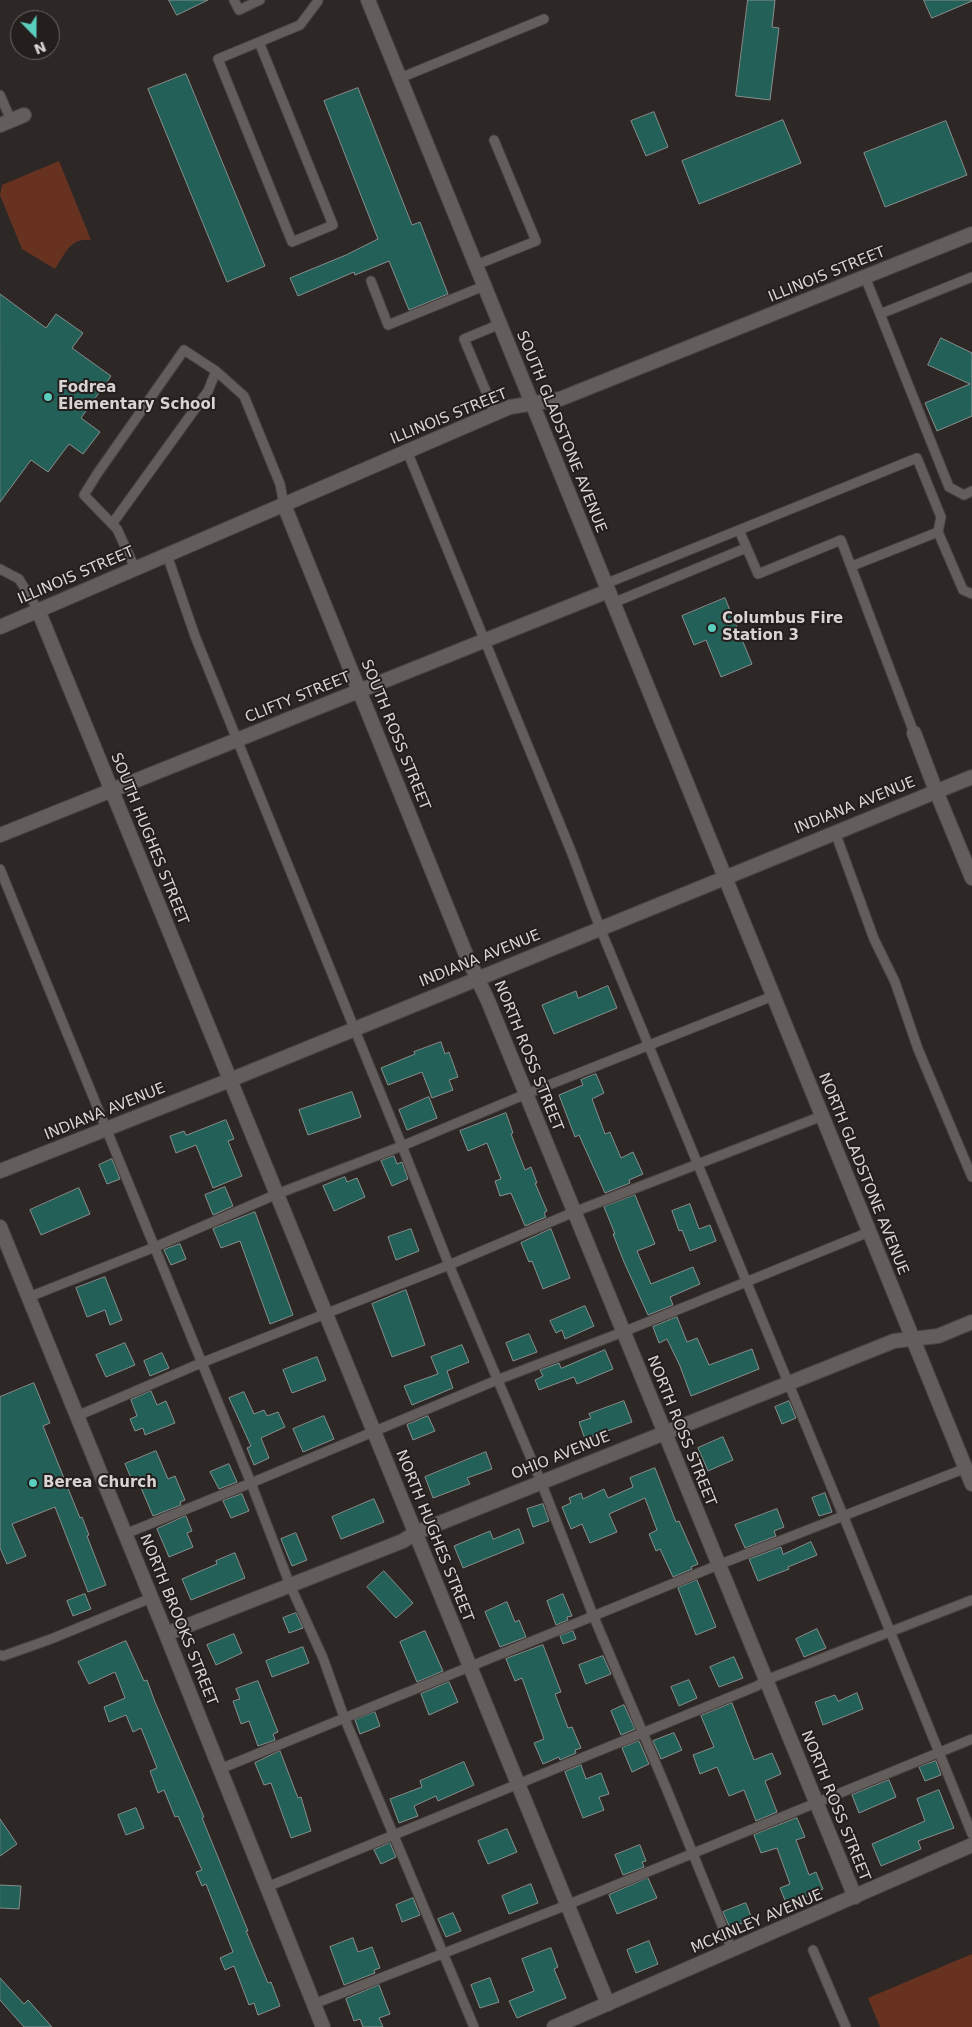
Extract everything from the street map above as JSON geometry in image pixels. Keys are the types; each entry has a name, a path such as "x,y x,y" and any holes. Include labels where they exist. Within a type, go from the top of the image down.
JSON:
{"street":[{"name":"SOUTH GLADSTONE AVENUE","path":"368,0 725,877"},
{"name":"ILLINOIS STREET","path":"0,627 495,413 510,407 560,399 972,234"},
{"name":"SOUTH ROSS STREET","path":"284,505 465,952 478,977"},
{"name":"CLIFTY STREET","path":"0,835 609,592"},
{"name":"SOUTH HUGHES STREET","path":"38,610 230,1080"},
{"path":"914,733 972,878"},
{"name":"INDIANA AVENUE","path":"0,1171 230,1080 478,977 972,777"},
{"name":"NORTH GLADSTONE AVENUE","path":"725,877 972,1484"},
{"name":"NORTH ROSS STREET","path":"478,977 855,1897"},
{"name":"NORTH HUGHES STREET","path":"230,1080 608,2004"},
{"name":"NORTH BROOKS STREET","path":"0,1227 166,1634 323,2027"},
{"name":"OHIO AVENUE","path":"166,1634 403,1541 415,1533 540,1482 894,1341 938,1336 972,1322"},
{"name":"MCKINLEY AVENUE","path":"554,2027 972,1845"}],"lane":[{"path":"234,0 239,10 260,0"},
{"path":"259,42 333,225 292,242 218,59 259,42 300,25 319,0"},
{"path":"400,78 544,19"},
{"path":"0,94 11,120"},
{"path":"476,265 536,241 494,140"},
{"path":"865,277 949,487 964,494 972,491"},
{"path":"880,314 972,277"},
{"path":"371,281 388,325 484,286"},
{"path":"495,413 464,339 500,324"},
{"path":"135,568 117,529 84,495 184,350 216,372 244,396 280,484 284,505"},
{"path":"112,524 208,391 216,372"},
{"path":"407,451 571,851 600,928 890,1630 972,1834"},
{"path":"609,592 739,530 917,458 941,517 938,532 963,590 972,594"},
{"path":"739,530 758,574 841,540 914,733"},
{"path":"852,566 938,532"},
{"path":"609,592 746,548"},
{"path":"167,555 195,636 355,1028 449,1265 732,1950"},
{"path":"0,569 19,579 38,610"},
{"path":"835,832 874,939 895,982 918,1049 972,1177"},
{"path":"0,869 251,1483 290,1585 323,1658 344,1717 474,2027"},
{"path":"29,1297 154,1247 277,1194 402,1146 648,1044 773,996"},
{"path":"77,1416 201,1363 449,1265 574,1212 822,1116"},
{"path":"125,1534 364,1437 373,1430 623,1332 869,1232"},
{"path":"220,1769 593,1615 966,1468"},
{"path":"0,1655 3,1656 52,1639 151,1598"},
{"path":"267,1886 757,1686 766,1680 890,1630 972,1600"},
{"path":"314,2004 568,1905 692,1852 972,1739"},
{"path":"813,1950 846,2027"}],"shaded area":[{"path":"59,161 91,240 78,241 73,244 65,252 55,269 22,249 0,195 2,185"},
{"path":"972,1954 972,2027 880,2027 868,1998"}],"building":[{"path":"169,0 208,0 177,15"},
{"path":"748,0 775,0 772,27 779,28 770,100 736,96"},
{"path":"924,0 972,0 972,1 932,18"},
{"path":"186,74 265,266 227,282 148,89"},
{"path":"358,88 412,225 420,222 448,294 409,310 389,261 355,275 354,272 298,296 290,278 346,255 378,239 324,101"},
{"path":"654,112 668,147 646,156 631,121"},
{"path":"783,120 801,163 699,204 682,161"},
{"path":"946,121 967,175 885,207 864,153"},
{"name":"Fodrea Elementary School","path":"0,294 46,328 56,314 83,333 72,348 111,376 81,418 100,432 83,454 69,444 48,472 31,460 0,502"},
{"path":"941,338 972,353 972,416 937,431 925,403 970,384 928,365"},
{"name":"Columbus Fire Station 3","path":"725,598 752,664 721,677 706,640 694,645 682,616"},
{"path":"608,986 617,1008 554,1034 542,1005 576,991 578,998"},
{"path":"441,1042 445,1054 449,1052 458,1077 449,1080 453,1090 432,1098 422,1072 388,1085 381,1068 415,1054 414,1052"},
{"path":"596,1074 604,1093 592,1099 605,1134 610,1132 621,1158 633,1152 643,1174 629,1180 630,1183 605,1193 579,1135 575,1137 559,1095 583,1085 581,1080"},
{"path":"352,1092 361,1117 308,1135 299,1110"},
{"path":"429,1097 437,1118 407,1130 399,1110"},
{"path":"506,1113 513,1133 511,1134 525,1170 531,1167 537,1183 535,1183 547,1211 544,1213 546,1217 525,1226 511,1193 500,1196 495,1181 501,1179 487,1143 468,1151 460,1131"},
{"path":"226,1120 234,1139 228,1141 242,1176 213,1188 196,1145 176,1153 170,1136 184,1131 186,1135"},
{"path":"394,1156 397,1164 402,1162 408,1179 392,1186 381,1161"},
{"path":"112,1159 120,1179 107,1184 99,1165"},
{"path":"345,1177 347,1182 357,1178 365,1197 334,1211 323,1186"},
{"path":"225,1187 233,1206 213,1215 205,1195"},
{"path":"79,1188 90,1214 41,1235 30,1210"},
{"path":"635,1195 655,1244 637,1251 651,1284 693,1267 700,1284 670,1297 673,1305 648,1315 624,1262 604,1207"},
{"path":"690,1204 699,1229 710,1225 716,1241 690,1251 682,1230 679,1231 672,1211"},
{"path":"255,1212 293,1315 270,1324 240,1241 221,1248 213,1229"},
{"path":"411,1229 419,1251 396,1260 388,1237"},
{"path":"551,1229 570,1278 543,1289 532,1261 529,1262 521,1243"},
{"path":"180,1244 186,1259 171,1265 164,1250"},
{"path":"105,1277 122,1320 110,1325 105,1310 87,1317 76,1288"},
{"path":"406,1290 425,1345 392,1357 372,1304"},
{"path":"585,1306 594,1326 565,1339 562,1330 556,1333 550,1321"},
{"path":"677,1317 687,1342 697,1338 709,1365 752,1349 759,1369 691,1396 680,1366 667,1339 659,1343 653,1327"},
{"path":"529,1334 537,1352 513,1361 506,1343"},
{"path":"125,1343 135,1365 106,1377 96,1355"},
{"path":"462,1345 469,1362 447,1371 453,1388 412,1405 404,1386 438,1374 431,1357"},
{"path":"605,1350 613,1369 577,1384 574,1377 539,1390 535,1380 543,1376 540,1370 559,1363 561,1368"},
{"path":"162,1353 169,1368 150,1376 144,1361"},
{"path":"317,1357 326,1380 292,1393 283,1370"},
{"path":"34,1383 50,1423 43,1426 80,1518 82,1517 89,1535 87,1536 106,1585 88,1592 55,1507 12,1524 26,1556 7,1564 0,1548 0,1397"},
{"path":"151,1391 157,1405 166,1401 175,1423 145,1435 143,1428 135,1431 130,1419 137,1416 131,1400"},
{"path":"244,1392 254,1414 264,1410 267,1416 278,1412 285,1427 261,1438 269,1458 254,1465 247,1448 251,1446 229,1398"},
{"path":"624,1401 632,1422 585,1439 579,1422 591,1418 589,1414"},
{"path":"789,1401 796,1418 782,1424 775,1407"},
{"path":"324,1416 334,1439 303,1452 293,1429"},
{"path":"428,1416 435,1431 413,1440 407,1425"},
{"path":"723,1437 733,1460 708,1471 698,1448"},
{"path":"156,1451 168,1479 175,1476 185,1500 180,1502 181,1505 153,1516 139,1483 134,1485 125,1464"},
{"path":"486,1452 492,1469 467,1478 470,1484 433,1498 425,1477"},
{"path":"229,1464 237,1482 219,1489 210,1472"},
{"path":"655,1468 676,1522 679,1521 698,1564 691,1567 692,1569 673,1577 660,1549 656,1551 649,1534 657,1530 645,1498 609,1514 617,1532 590,1543 582,1524 571,1529 562,1507 571,1503 569,1498 581,1493 583,1499 604,1489 608,1498 633,1487 630,1478"},
{"path":"825,1493 832,1512 819,1516 812,1498"},
{"path":"242,1494 249,1511 231,1518 223,1501"},
{"path":"374,1499 384,1522 341,1539 332,1517"},
{"path":"543,1504 549,1521 533,1527 527,1509"},
{"path":"777,1509 784,1527 774,1531 776,1536 745,1548 735,1525"},
{"path":"186,1516 192,1531 187,1533 193,1547 169,1557 157,1529"},
{"path":"519,1529 524,1543 463,1568 454,1546 490,1531 493,1539"},
{"path":"296,1533 307,1560 292,1566 281,1539"},
{"path":"811,1542 817,1555 788,1567 789,1569 758,1581 749,1559 781,1547 783,1554"},
{"path":"235,1553 245,1578 191,1600 182,1579 217,1564 216,1561"},
{"path":"384,1571 413,1603 396,1618 367,1587"},
{"path":"697,1580 716,1627 696,1635 678,1588"},
{"path":"85,1594 91,1609 73,1616 67,1601"},
{"path":"563,1594 572,1616 567,1617 568,1620 556,1625 547,1601"},
{"path":"507,1602 515,1622 519,1620 526,1637 500,1647 485,1612"},
{"path":"296,1613 303,1628 289,1633 283,1618"},
{"path":"817,1629 826,1648 804,1657 796,1639"},
{"path":"425,1631 443,1671 417,1682 400,1642"},
{"path":"573,1631 576,1639 563,1644 560,1636"},
{"path":"234,1634 242,1653 216,1665 207,1645"},
{"path":"126,1641 144,1681 147,1680 204,1817 202,1818 248,1931 246,1931 268,1983 271,1982 280,2006 258,2015 254,2003 249,2005 234,1966 225,1970 220,1958 233,1952 206,1884 202,1886 196,1872 202,1870 178,1816 175,1817 164,1790 158,1793 150,1771 157,1768 141,1728 133,1732 126,1715 109,1722 104,1707 125,1698 115,1672 89,1684 78,1662"},
{"path":"543,1645 561,1692 555,1694 568,1728 572,1727 581,1748 575,1750 576,1753 560,1760 559,1757 543,1764 534,1743 544,1739 522,1678 515,1681 506,1659"},
{"path":"303,1647 309,1663 272,1677 266,1661"},
{"path":"603,1656 611,1674 586,1684 579,1665"},
{"path":"734,1657 743,1678 719,1687 710,1667"},
{"path":"689,1680 697,1698 679,1706 671,1687"},
{"path":"258,1681 278,1732 273,1734 275,1740 258,1746 249,1721 241,1724 233,1701 240,1699 236,1689"},
{"path":"449,1682 458,1702 429,1715 421,1694"},
{"path":"857,1693 863,1709 823,1725 815,1702 835,1695 838,1701"},
{"path":"732,1703 754,1760 772,1753 781,1774 765,1781 777,1812 756,1821 744,1790 729,1796 717,1767 700,1774 693,1755 714,1747 701,1716"},
{"path":"624,1705 635,1729 621,1735 611,1711"},
{"path":"375,1712 380,1726 360,1734 355,1720"},
{"path":"674,1733 682,1750 661,1759 653,1741"},
{"path":"639,1741 649,1764 632,1772 622,1748"},
{"path":"280,1751 298,1798 301,1797 311,1831 291,1838 271,1783 264,1785 255,1763"},
{"path":"936,1761 941,1775 925,1781 919,1767"},
{"path":"464,1762 474,1785 438,1801 436,1796 414,1806 418,1816 399,1823 390,1799 422,1787 420,1781"},
{"path":"581,1765 586,1779 601,1773 609,1794 599,1797 604,1810 583,1818 565,1772"},
{"path":"889,1780 896,1797 859,1813 852,1795"},
{"path":"939,1790 954,1828 918,1841 921,1849 881,1866 872,1844 925,1821 917,1799"},
{"path":"136,1808 144,1828 126,1835 118,1815"},
{"path":"797,1818 805,1837 796,1840 809,1875 816,1872 823,1889 787,1905 780,1888 790,1884 777,1848 761,1853 754,1835"},
{"path":"0,1819 17,1844 0,1856"},
{"path":"507,1829 517,1852 488,1864 478,1841"},
{"path":"390,1843 396,1857 381,1864 374,1850"},
{"path":"640,1845 646,1861 642,1862 644,1867 623,1875 615,1855"},
{"path":"648,1878 657,1898 617,1914 609,1895"},
{"path":"531,1884 538,1903 509,1914 502,1896"},
{"path":"0,1885 21,1886 19,1909 0,1908"},
{"path":"413,1898 420,1915 402,1922 396,1905"},
{"path":"746,1903 752,1919 730,1928 723,1912"},
{"path":"453,1913 461,1931 446,1937 438,1919"},
{"path":"353,1938 358,1952 372,1947 380,1968 374,1970 375,1973 344,1985 330,1947"},
{"path":"649,1941 658,1964 636,1973 627,1950"},
{"path":"551,1948 558,1967 554,1969 566,1998 517,2018 509,2001 534,1991 522,1959"},
{"path":"0,1978 24,2004 28,2000 52,2027 24,2027 0,2000"},
{"path":"490,1978 499,2002 480,2008 471,1985"},
{"path":"379,1985 390,2014 379,2018 383,2027 363,2027 360,2019 354,2021 346,1999"}],"place":[{"name":"Fodrea Elementary School","path":"48,397"},
{"name":"Columbus Fire Station 3","path":"712,628"},
{"name":"Berea Church","path":"33,1483"}]}
